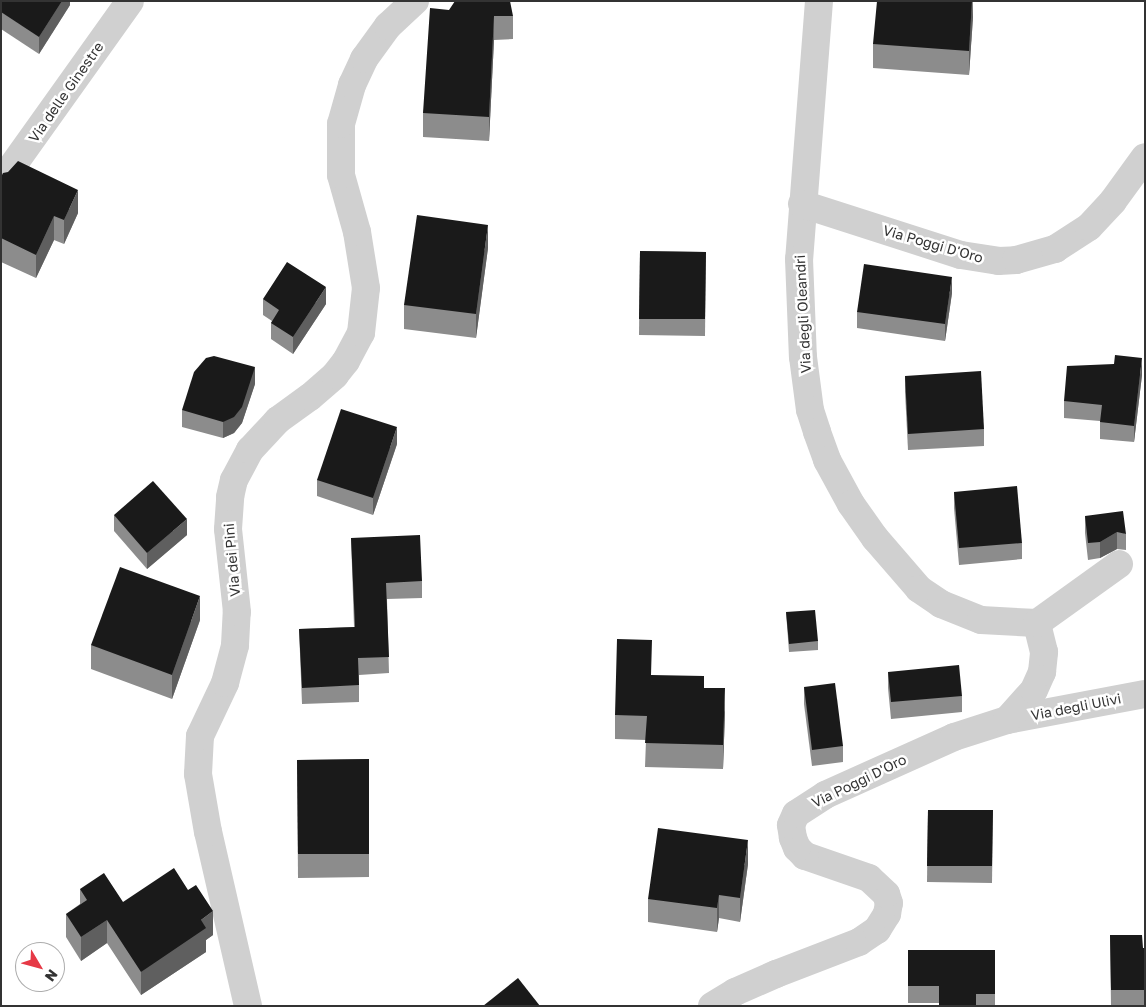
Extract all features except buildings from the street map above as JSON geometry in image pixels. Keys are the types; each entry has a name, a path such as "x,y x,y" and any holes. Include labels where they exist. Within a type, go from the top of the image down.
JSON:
{"street":[{"name":"Via delle Ginestre","path":"1,182 130,1"},
{"name":"Via dei Pini","path":"248,1006 208,832 198,774 200,736 225,683 235,645 237,612 228,544 230,497 234,480 250,450 278,420 330,380 346,361 361,333 366,288 357,232 341,175 341,124 352,85 364,59 388,26 415,1"},
{"name":"Via degli Oleandri","path":"820,1 802,204 800,315 802,357 809,401 822,447 850,504 875,538 919,589 941,604 981,620 1037,623"},
{"name":"Via Poggi D'Oro","path":"802,204 961,255 999,261 1016,260 1055,249 1083,232 1105,211 1145,157"},
{"path":"1007,720 1034,690 1042,672 1044,652 1037,623 1119,564"},
{"name":"Via degli Ulivi","path":"1007,720 1145,694"},
{"name":"Via Poggi D'Oro","path":"712,1006 735,992 776,974 870,937 887,914 889,903 886,894 878,884 855,871 805,856 797,848 792,838 791,825 796,814 825,795 954,737 1007,720"}]}
